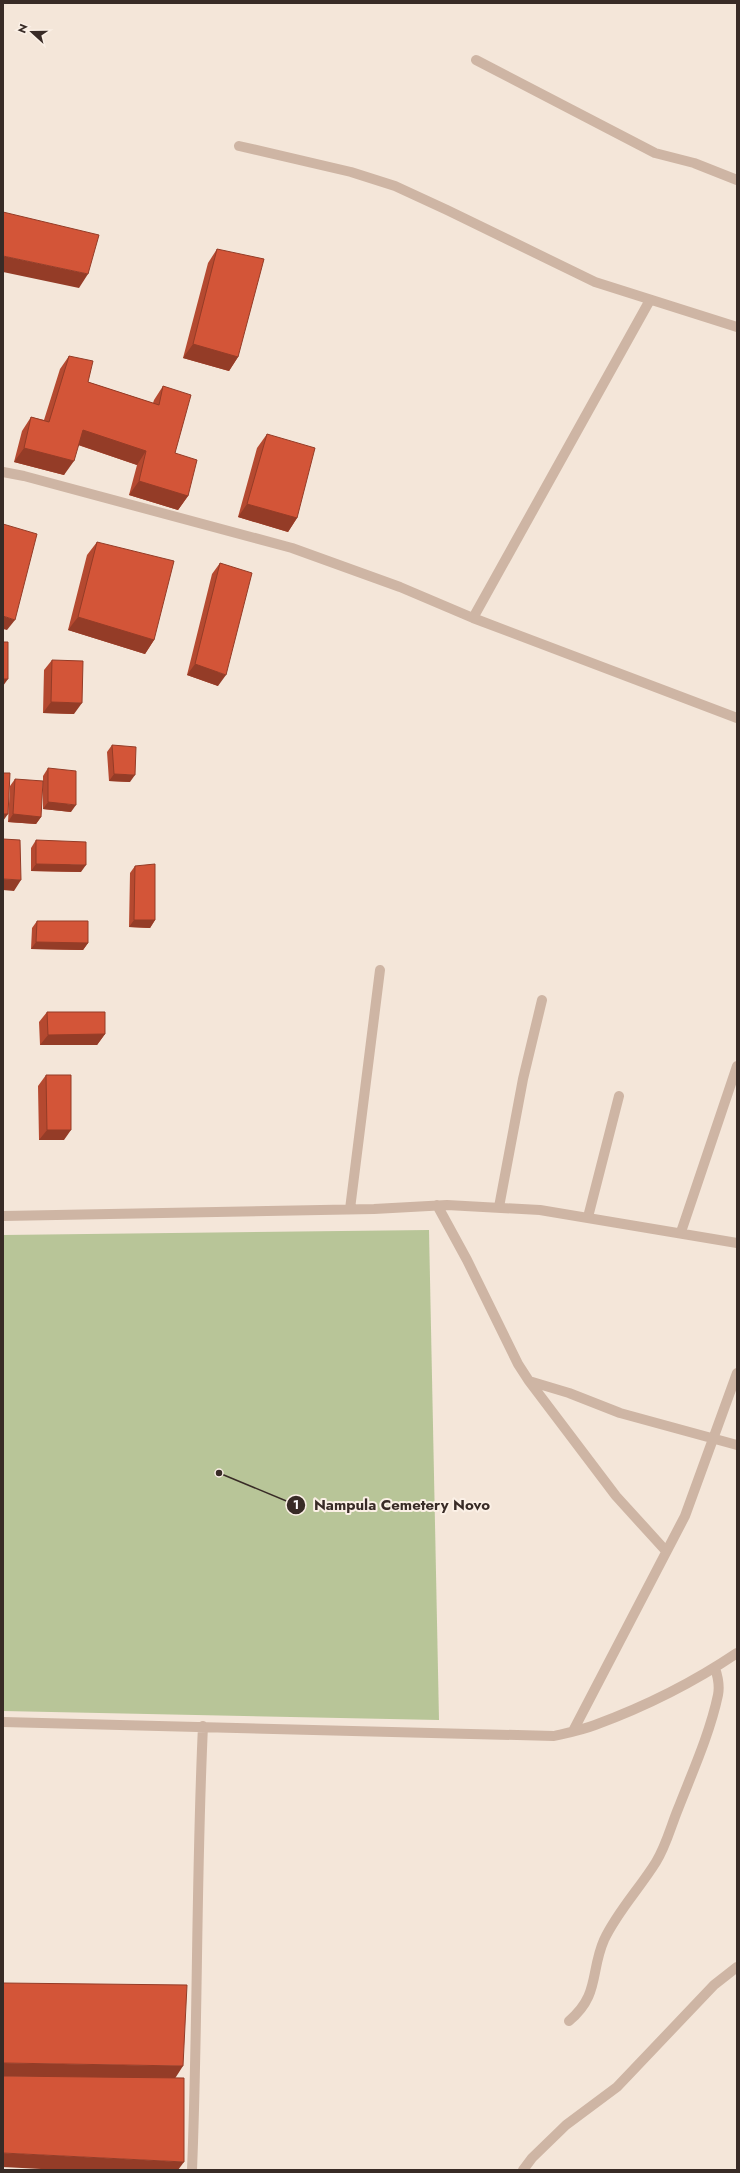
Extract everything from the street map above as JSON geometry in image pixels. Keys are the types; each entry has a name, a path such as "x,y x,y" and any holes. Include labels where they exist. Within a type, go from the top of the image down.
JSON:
{"street":[{"path":"476,60 655,153 694,163 737,180"},
{"path":"239,146 351,172 395,186 447,210 578,276 737,327"},
{"path":"473,618 650,300"},
{"path":"3,472 32,478 292,548 737,718"},
{"path":"350,1209 380,970"},
{"path":"499,1207 523,1079 542,1000"},
{"path":"681,1232 737,1066"},
{"path":"588,1218 619,1096"},
{"path":"437,1205 467,1260 518,1364 529,1381 616,1496 666,1551"},
{"path":"3,1216 350,1209 437,1205 499,1207 540,1210 681,1232 737,1243"},
{"path":"573,1731 685,1516 737,1373"},
{"path":"529,1381 569,1393 620,1413 737,1445"},
{"path":"3,1722 554,1736 594,1726 651,1701 714,1668 737,1653"},
{"path":"569,2021 581,2011 590,1996 604,1942 612,1926 657,1861 664,1844 697,1758 718,1694 719,1680 714,1668"},
{"path":"192,2170 195,2105 197,1898 203,1726"},
{"path":"523,2170 532,2158 566,2125 617,2087 714,1985 737,1967"}],"green space":[{"path":"429,1230 439,1720 3,1711 3,1235"}],"building":[{"path":"3,212 99,235 88,274 3,256"},
{"path":"217,249 264,259 238,357 193,344"},
{"path":"69,356 93,361 88,382 159,405 163,386 191,395 175,453 197,460 188,496 139,481 146,451 83,430 74,461 24,448 31,417 49,422"},
{"path":"267,434 315,448 297,518 247,504"},
{"path":"3,524 37,534 15,620 3,616"},
{"path":"97,542 174,561 154,640 78,617"},
{"path":"220,563 252,573 226,675 195,664"},
{"path":"3,642 8,642 8,679 3,679"},
{"path":"52,660 83,661 82,703 51,702"},
{"path":"112,745 136,747 135,775 114,774"},
{"path":"48,768 76,771 76,805 48,802"},
{"path":"3,773 10,773 8,814 3,814"},
{"path":"15,779 43,781 41,817 13,814"},
{"path":"3,839 20,840 21,880 3,879"},
{"path":"36,840 86,842 86,865 36,864"},
{"path":"155,864 155,920 134,920 135,866"},
{"path":"37,921 88,921 88,943 36,942"},
{"path":"47,1012 105,1012 105,1034 48,1035"},
{"path":"46,1075 71,1075 71,1130 47,1130"},
{"path":"3,1983 187,1985 183,2066 3,2063"},
{"path":"3,2076 184,2078 184,2162 3,2153"}],"place":[{"name":"Nampula Cemetery Novo","path":"219,1473"}]}
